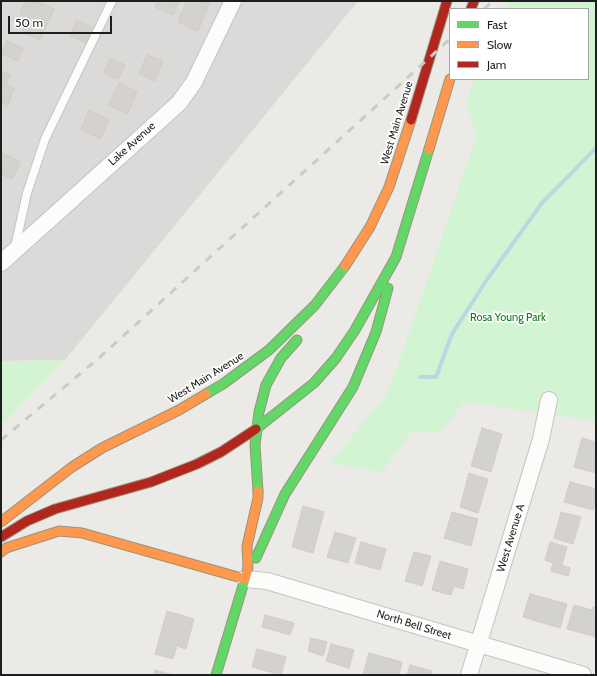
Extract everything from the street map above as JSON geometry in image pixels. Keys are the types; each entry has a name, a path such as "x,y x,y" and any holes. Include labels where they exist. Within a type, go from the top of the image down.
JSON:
{"main road":[{"name":"West Main Avenue","path":"1,522 72,467 102,448 179,410 223,384 269,350 301,320 330,287 357,249 378,210 402,149 447,1"},
{"path":"246,573 257,556 285,494 335,418 360,374 376,332 396,257 450,80"},
{"path":"361,259 378,210"},
{"path":"1,537 27,521 54,509 151,482 184,470 221,452 257,428 314,383 336,358 355,330 396,257"},
{"path":"216,675 246,573 247,546 258,498 255,445 262,398 271,374 281,358 303,334"},
{"path":"1,552 6,548 59,531 82,533 246,573"}],"street":[{"name":"Lake Avenue","path":"1,263 179,103 194,82 233,1"},
{"name":"West Avenue A","path":"469,675 541,439 548,400"},
{"name":"North Bell Street","path":"246,573 266,581 583,675"}],"lane":[{"path":"15,250 26,193 45,139 112,1"}],"shaded area":[{"path":"1,1 358,1 65,360 1,361"}],"green space":[{"name":"Rosa Young Park","path":"510,1 596,1 596,421 465,402 441,431 412,431 382,472 330,463 385,397 399,362 476,137 467,101 474,80 589,80 589,8 502,8"},
{"path":"65,360 1,426 1,361"}],"building":[{"path":"25,1 36,1 54,9 40,40 22,32 28,17 20,14"},
{"path":"158,1 179,1 173,15 155,7"},
{"path":"187,1 202,1 209,4 198,31 178,22"},
{"path":"77,20 92,27 86,43 70,36"},
{"path":"7,41 23,48 18,61 2,54"},
{"path":"147,55 163,61 155,81 139,74"},
{"path":"110,59 125,65 118,79 104,73"},
{"path":"1,71 10,75 6,85 14,88 8,105 1,102"},
{"path":"119,83 137,92 127,114 108,105"},
{"path":"89,110 109,120 100,139 81,129"},
{"path":"1,152 20,162 12,179 1,174"},
{"path":"482,428 502,434 491,472 471,466"},
{"path":"582,438 596,442 595,473 574,467"},
{"path":"469,473 488,479 478,513 460,507"},
{"path":"570,482 596,489 596,499 593,510 564,502"},
{"path":"303,506 324,512 313,553 292,547"},
{"path":"452,512 478,519 471,546 444,538"},
{"path":"561,512 581,517 573,544 554,538"},
{"path":"335,532 356,538 348,563 327,557"},
{"path":"361,542 386,549 380,570 355,563"},
{"path":"550,542 567,547 562,565 570,568 568,576 551,571 553,563 545,560"},
{"path":"414,552 431,556 422,586 405,581"},
{"path":"440,561 468,569 463,589 454,586 451,595 432,590"},
{"path":"530,594 567,604 560,628 523,617"},
{"path":"574,605 592,610 593,607 596,607 596,637 567,629"},
{"path":"167,611 194,619 186,649 177,646 173,659 155,654"},
{"path":"265,615 294,623 290,635 262,627"},
{"path":"311,638 327,642 323,656 308,651"},
{"path":"331,644 354,650 349,668 326,661"},
{"path":"257,649 286,657 281,675 252,667"},
{"path":"369,653 402,662 399,675 363,675"},
{"path":"410,665 432,671 431,675 407,675"},
{"path":"155,670 173,675 154,675"}],"waterway":[{"path":"420,377 436,377 452,334 488,278 542,203 596,148"}],"railway":[{"path":"485,8 493,1"},
{"path":"1,440 99,358 449,40"}],"traffic: fast":[{"path":"256,429 314,383 336,358 355,330 396,257 429,149"},
{"path":"206,394 223,384 269,350 315,305 345,266"},
{"path":"256,558 285,494 353,387 376,332 388,288"},
{"path":"258,491 255,445 259,412 266,385 281,358 297,340"},
{"path":"216,675 245,579"}],"traffic: slow":[{"path":"429,149 450,80"},
{"path":"345,266 370,227 389,187 411,120"},
{"path":"1,522 72,467 102,448 179,410 206,394"},
{"path":"1,552 6,548 59,531 82,533 245,579 248,568 247,546 258,498 258,491"}],"traffic: jam":[{"path":"411,120 447,1"},
{"path":"471,8 474,1"},
{"path":"1,537 27,521 55,509 151,482 197,464 221,452 256,429"}]}
